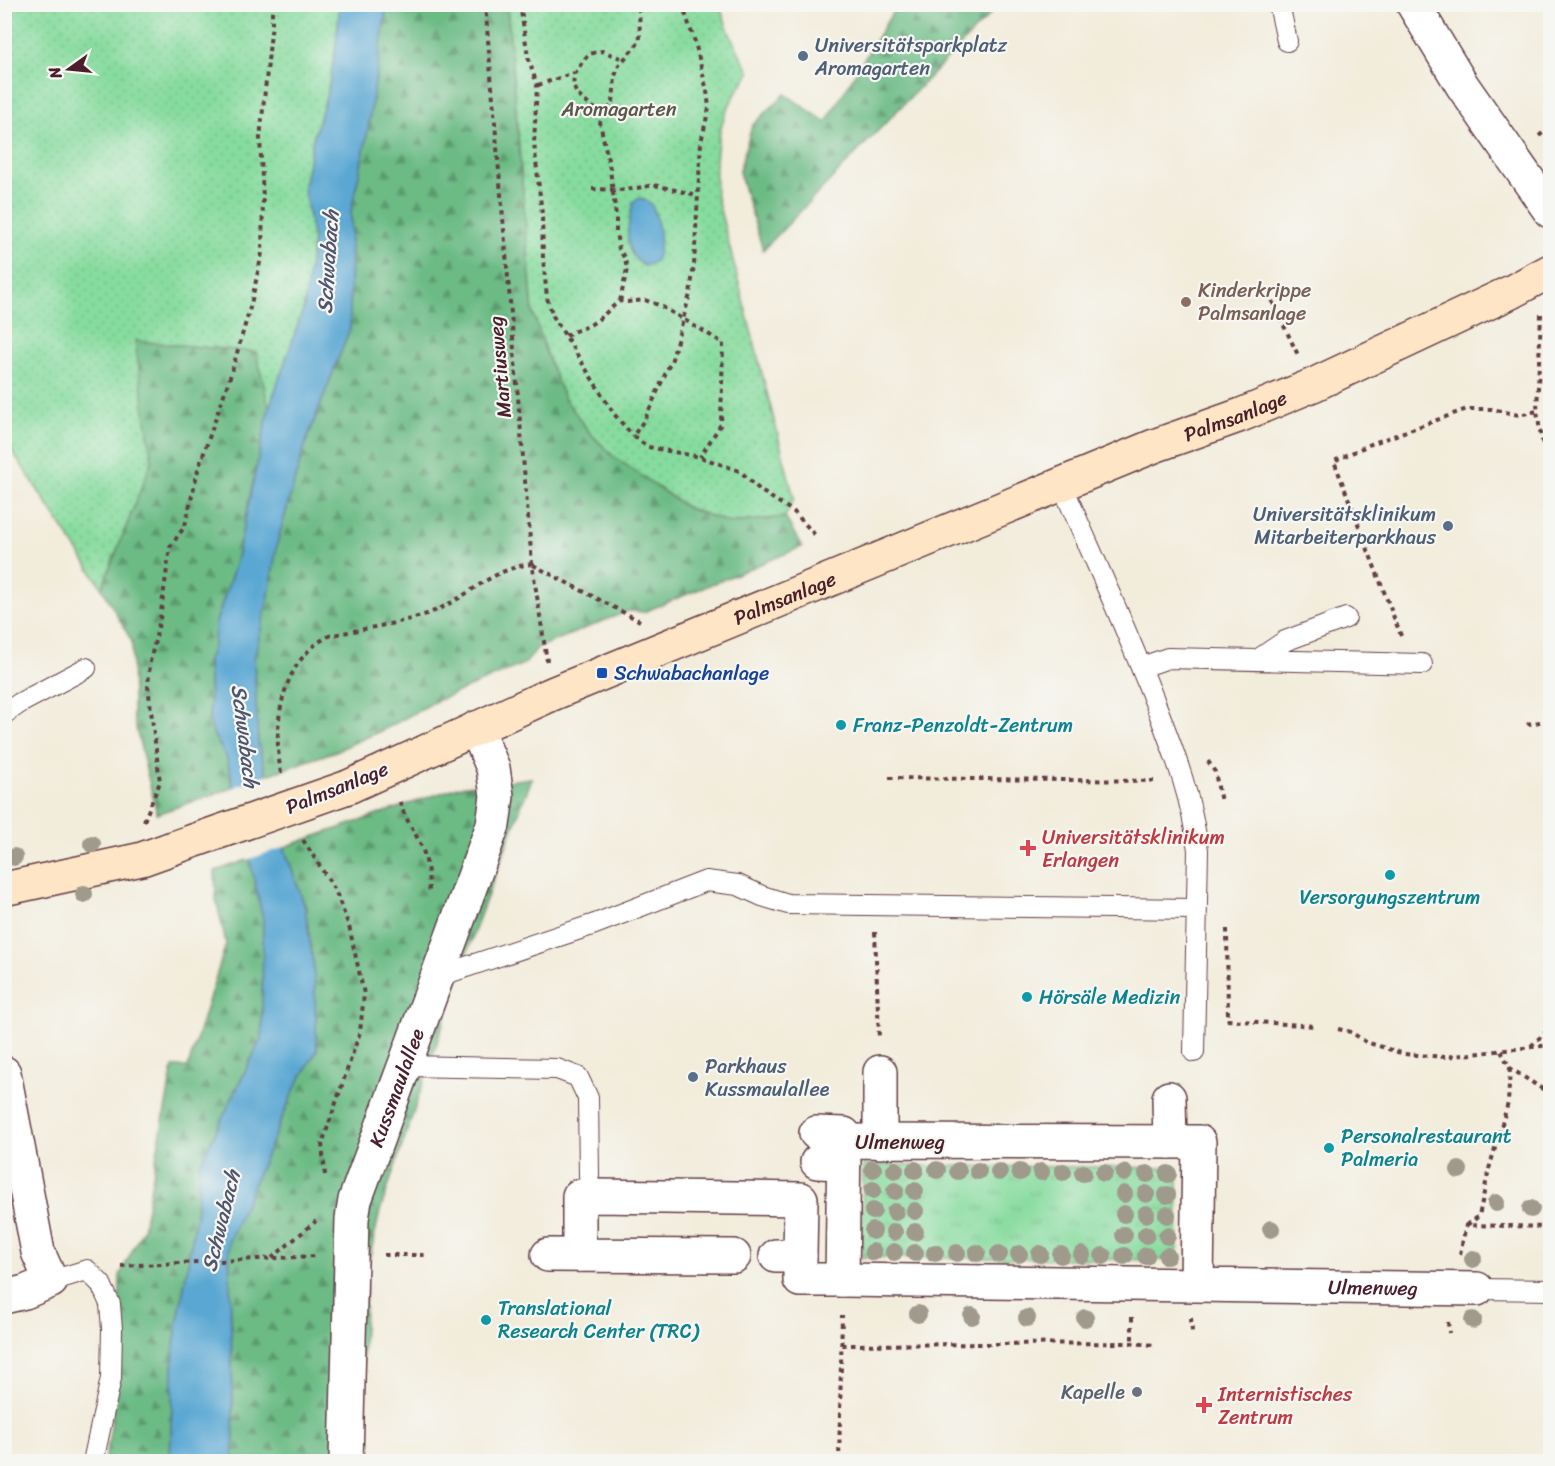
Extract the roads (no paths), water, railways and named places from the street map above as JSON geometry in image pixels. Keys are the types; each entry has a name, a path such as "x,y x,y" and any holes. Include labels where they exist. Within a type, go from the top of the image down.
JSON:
{"street":[{"path":"1413,4 1462,85 1551,211"},
{"name":"Palmsanlage","path":"4,889 142,859 348,787 552,694 1154,446 1241,415 1313,385 1500,298 1547,273"},
{"name":"Kussmaulallee","path":"346,1461 352,1219 355,1200 493,825 497,796 493,768 476,728"},
{"path":"879,1142 880,1072"},
{"path":"4,1073 38,1252 51,1281 25,1292 4,1297"},
{"path":"1169,1086 1170,1142"},
{"name":"Ulmenweg","path":"1197,1285 1199,1142 879,1142 830,1150 843,1200 842,1280 1462,1289"},
{"path":"734,1256 564,1255 579,1196 843,1200"},
{"path":"801,1198 788,1256 800,1280 842,1280"}],"lane":[{"path":"1279,4 1287,41"},
{"path":"1062,485 1142,667 1185,782 1194,819 1198,850 1194,1052"},
{"path":"1257,660 1285,641 1346,618"},
{"path":"1142,667 1168,658 1417,664"},
{"path":"4,714 86,668"},
{"path":"439,976 595,924 706,881 738,885 788,904 1196,909"},
{"path":"406,1066 557,1069 578,1077 588,1098 589,1176"},
{"path":"51,1281 87,1270 101,1284 110,1304 111,1378 93,1461"},
{"name":"Ulmenweg","path":"1462,1289 1551,1290"}],"water":[{"name":"Schwabach","path":"340,5 387,5 366,141 351,212 350,328 306,442 295,479 277,544 268,600 254,659 258,743 284,847 305,907 314,970 317,1050 295,1088 229,1241 234,1451 232,1461 170,1462 174,1344 196,1217 200,1164 262,1037 263,919 227,758 214,736 209,720 208,660 214,644 215,625 236,562 269,408 304,307 313,240 304,188 313,139 328,91"},
{"path":"640,198 649,202 652,207 659,232 657,257 654,262 645,266 632,254 628,238 633,202"}],"place":[{"name":"Universitätsparkplatz Aromagarten","path":"803,56"},
{"name":"Kinderkrippe Palmsanlage","path":"1186,302"},
{"name":"Universitätsklinikum Mitarbeiterparkhaus","path":"1448,526"},
{"name":"Schwabachanlage","path":"602,673"},
{"name":"Franz-Penzoldt-Zentrum","path":"841,725"},
{"name":"Universitätsklinikum Erlangen","path":"1028,848"},
{"name":"Versorgungszentrum","path":"1390,875"},
{"name":"Hörsäle Medizin","path":"1027,997"},
{"name":"Parkhaus Kussmaulallee","path":"693,1077"},
{"name":"Personalrestaurant Palmeria","path":"1329,1148"},
{"name":"Translational Research Center (TRC)","path":"486,1320"},
{"name":"Kapelle","path":"1137,1392"},
{"name":"Internistisches Zentrum","path":"1204,1405"}],"park label":[{"name":"Aromagarten","path":"619,109"}]}
